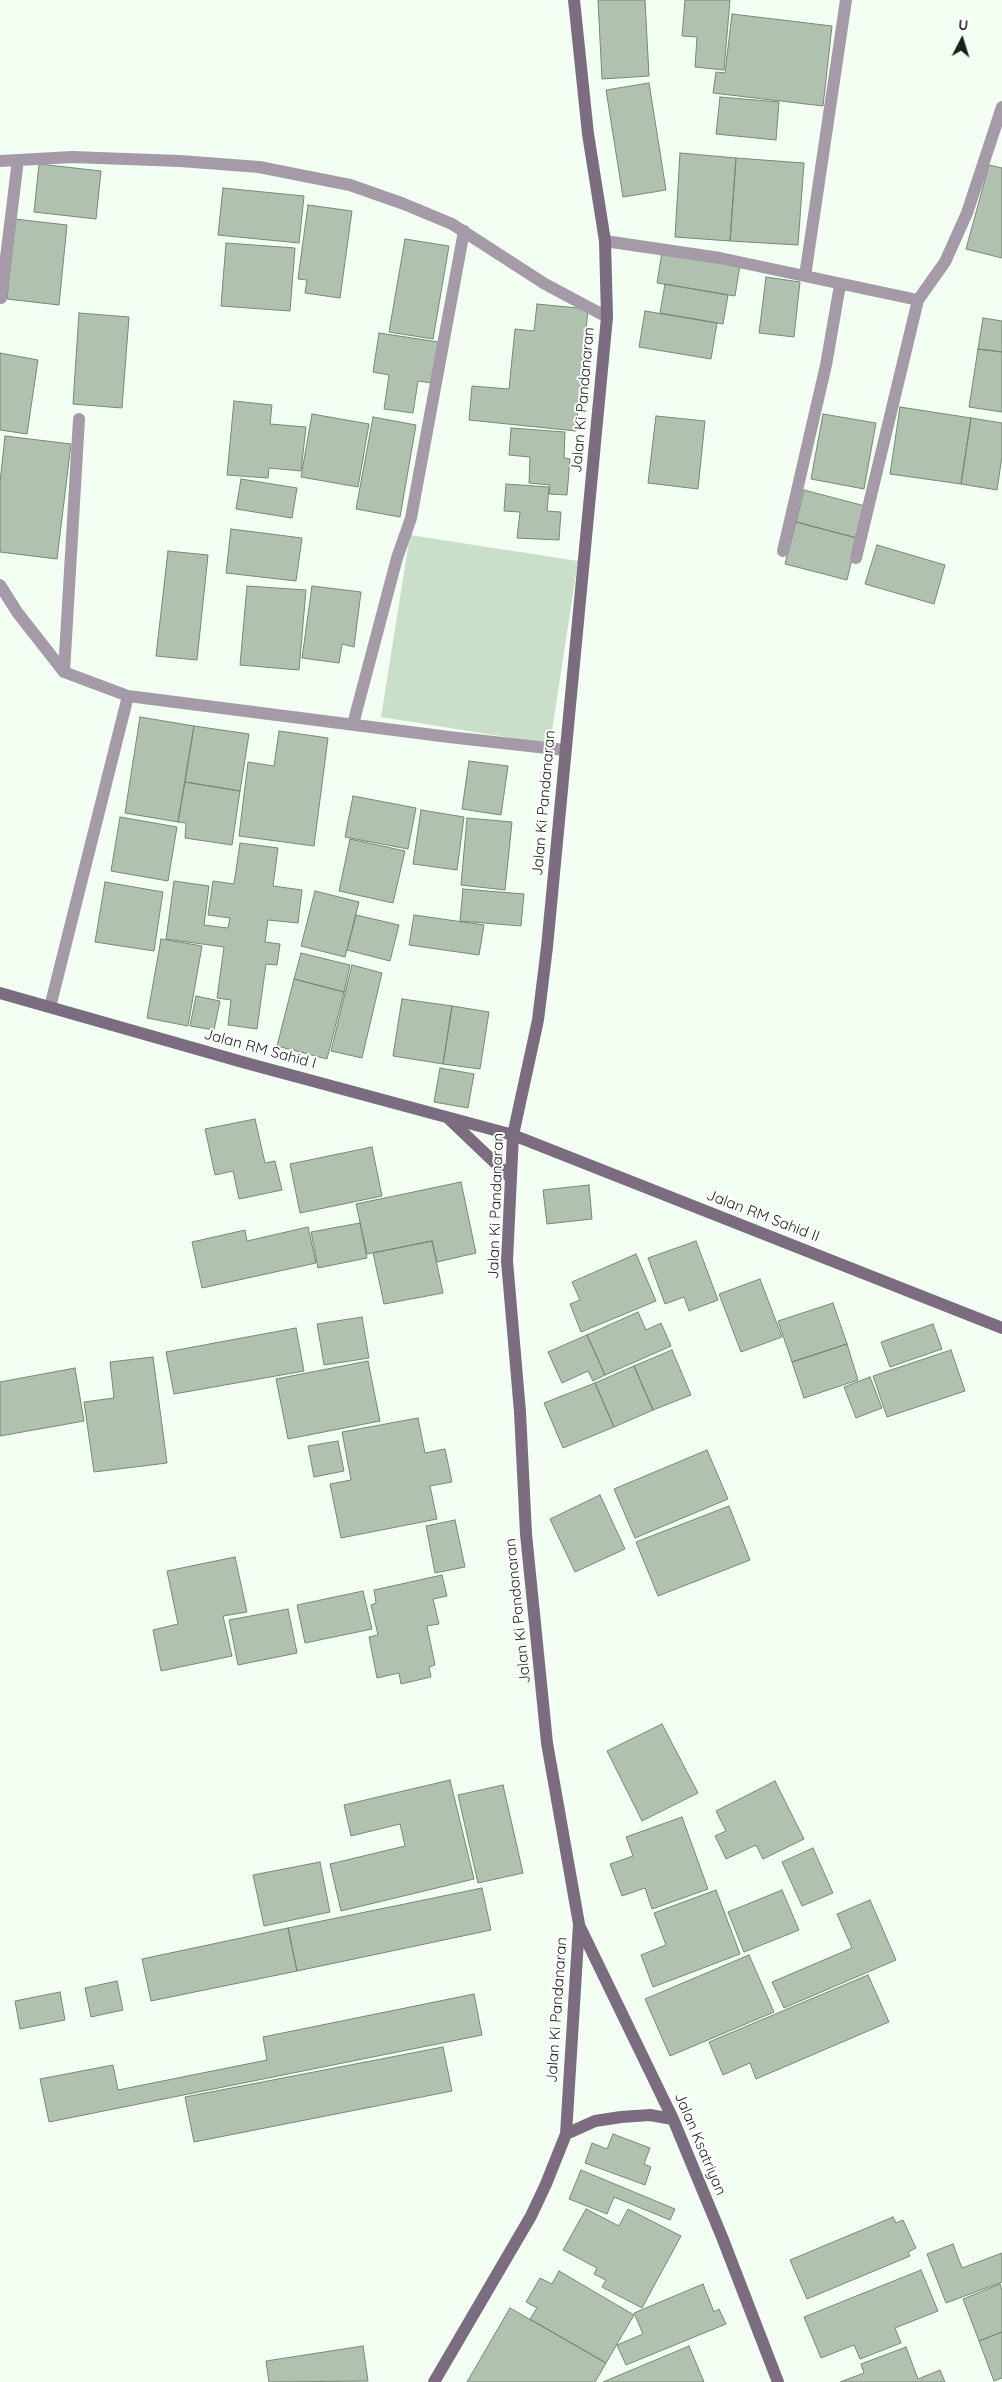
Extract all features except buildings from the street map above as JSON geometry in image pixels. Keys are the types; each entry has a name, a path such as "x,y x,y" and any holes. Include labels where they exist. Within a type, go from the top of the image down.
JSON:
{"main road":[{"name":"Jalan Ki Pandanaran","path":"434,2382 531,2216 566,2134 579,1924 547,1743 526,1534 520,1412 507,1261 513,1135 538,1020 547,947 607,317 605,240 588,134 574,0"},
{"name":"Jalan RM Sahid I","path":"0,993 513,1135"},
{"path":"448,1117 510,1178"},
{"name":"Jalan RM Sahid II","path":"513,1135 1002,1328"},
{"name":"Jalan Ksatriyan","path":"579,1924 673,2120 722,2237 778,2382"},
{"path":"566,2134 595,2121 620,2117 650,2115 673,2120"}],"street":[{"path":"805,276 846,0"},
{"path":"856,558 918,300 945,262 967,213 1002,107"},
{"path":"0,161 72,157 180,161 259,167 350,186 404,204 464,230 546,284 607,317"},
{"path":"0,298 18,160"},
{"path":"353,724 397,558 411,518 464,230"},
{"path":"605,240 720,258 840,285 918,300"},
{"path":"783,551 826,365 840,285"},
{"path":"64,672 79,419"},
{"path":"0,585 17,612 64,672 128,696 565,750"},
{"path":"50,1007 128,696"}],"green space":[{"path":"410,535 578,561 550,744 381,717"}]}
